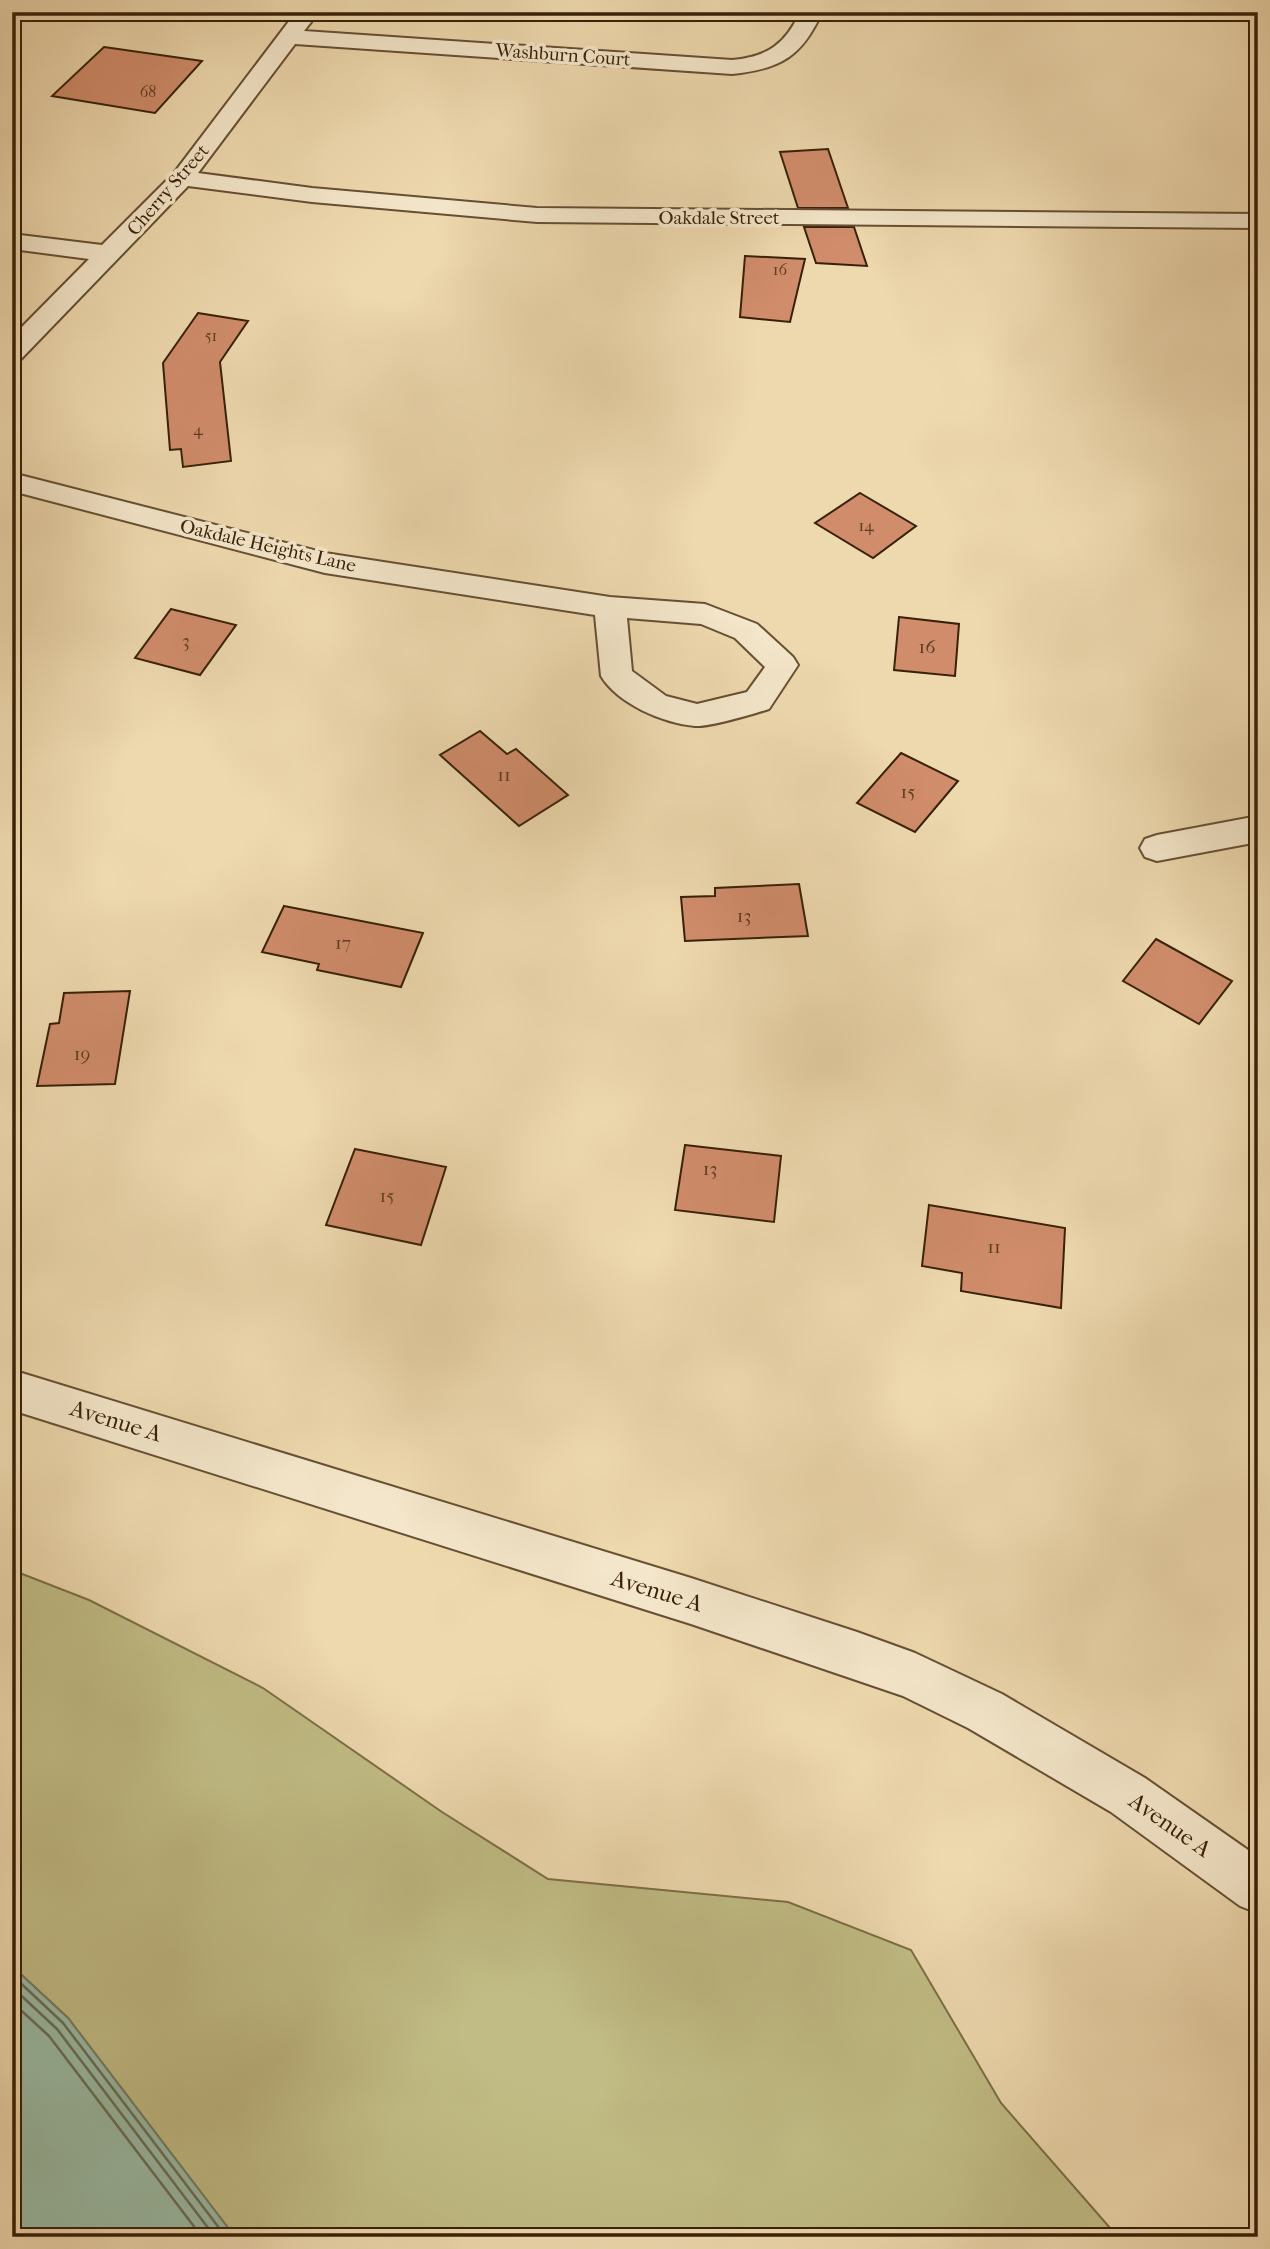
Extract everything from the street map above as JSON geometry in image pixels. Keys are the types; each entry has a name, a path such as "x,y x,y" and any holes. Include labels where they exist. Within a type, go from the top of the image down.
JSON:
{"street":[{"name":"Cherry Street","path":"12,353 182,178 307,12"},
{"name":"Washburn Court","path":"289,37 740,67 765,63 784,54 811,12"},
{"name":"Oakdale Street","path":"182,178 313,195 537,215 1258,221"},
{"path":"12,241 110,254"},
{"name":"Oakdale Heights Lane","path":"12,482 325,563 610,607 705,614 746,631 782,665 758,701 697,715 656,705 617,676 610,607"},
{"path":"1157,848 1258,830"},
{"name":"Avenue A","path":"12,1390 691,1601 857,1655 915,1677 985,1711 1128,1795 1258,1888"}],"shaded area":[{"path":"12,1570 89,1600 263,1688 442,1812 548,1879 788,1902 911,1950 1001,2103 1118,2237 235,2237 68,2018 12,1966"}],"water":[{"path":"12,1966 68,2018 235,2237 12,2237"}],"building":[{"path":"104,47 202,61 155,113 52,96"},
{"path":"828,149 848,208 798,208 780,152"},
{"path":"804,227 854,227 867,266 816,263"},
{"path":"745,256 805,259 790,322 740,317"},
{"path":"198,313 248,321 220,362 231,461 183,467 181,449 170,450 163,363"},
{"path":"860,493 916,526 873,558 815,523"},
{"path":"171,609 236,625 200,675 135,658"},
{"path":"899,617 959,624 955,676 894,670"},
{"path":"480,731 507,754 516,749 568,795 519,826 440,755"},
{"path":"901,753 958,781 915,832 857,803"},
{"path":"799,884 808,936 685,941 681,897 715,896 715,888"},
{"path":"284,906 423,933 401,987 317,970 319,964 262,952"},
{"path":"1156,939 1232,981 1199,1024 1123,981"},
{"path":"130,991 115,1084 37,1086 50,1024 59,1023 64,993"},
{"path":"685,1145 781,1156 774,1222 675,1210"},
{"path":"355,1149 446,1167 421,1245 326,1225"},
{"path":"929,1205 1065,1228 1061,1308 961,1291 962,1273 922,1266"}]}
